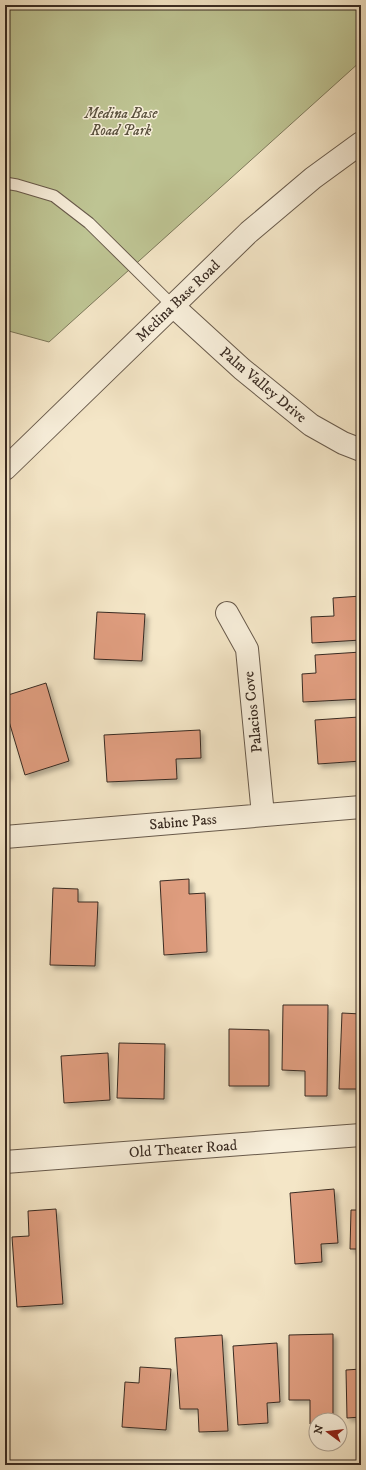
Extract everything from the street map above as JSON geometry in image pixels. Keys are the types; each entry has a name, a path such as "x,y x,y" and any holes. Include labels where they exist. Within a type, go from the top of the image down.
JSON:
{"street":[{"name":"Medina Base Road","path":"5,469 248,232 313,178 361,143"},
{"name":"Palm Valley Drive","path":"173,306 242,369 311,425 344,443 361,450"},
{"name":"Palacios Cove","path":"227,613 247,649 263,815"},
{"name":"Sabine Pass","path":"5,838 361,807"},
{"name":"Old Theater Road","path":"5,1162 361,1136"}],"lane":[{"path":"5,183 54,196 89,223 173,306"}],"green space":[{"name":"Medina Base Road Park","path":"5,5 361,5 361,61 49,342 5,330"}],"building":[{"path":"361,596 361,640 312,643 311,617 334,616 333,598"},
{"path":"97,612 145,614 142,661 94,659"},
{"path":"361,652 361,699 303,702 302,674 316,673 315,655"},
{"path":"46,683 69,761 25,775 5,708 5,696"},
{"path":"359,717 361,761 318,764 315,720"},
{"path":"200,730 201,758 176,759 177,779 107,782 104,735"},
{"path":"5,759 8,776 5,777"},
{"path":"189,879 189,894 205,893 207,952 164,955 160,881"},
{"path":"53,888 78,889 78,902 98,902 95,966 50,965"},
{"path":"283,1005 328,1005 327,1096 305,1096 305,1071 282,1070"},
{"path":"342,1013 361,1014 361,1089 339,1089"},
{"path":"229,1029 269,1030 269,1086 229,1086"},
{"path":"119,1043 165,1044 164,1099 117,1098"},
{"path":"108,1053 110,1100 64,1103 61,1056"},
{"path":"334,1189 338,1243 321,1244 322,1262 295,1264 290,1193"},
{"path":"56,1209 63,1304 17,1307 12,1237 29,1236 28,1211"},
{"path":"351,1210 361,1210 361,1249 350,1249"},
{"path":"333,1334 333,1412 310,1412 310,1400 289,1400 289,1335"},
{"path":"222,1335 228,1431 199,1432 198,1409 180,1409 175,1338"},
{"path":"277,1343 280,1402 267,1403 268,1423 238,1425 233,1346"},
{"path":"140,1367 171,1369 166,1430 122,1427 125,1382 139,1383"},
{"path":"361,1369 361,1417 348,1418 346,1370"}]}
